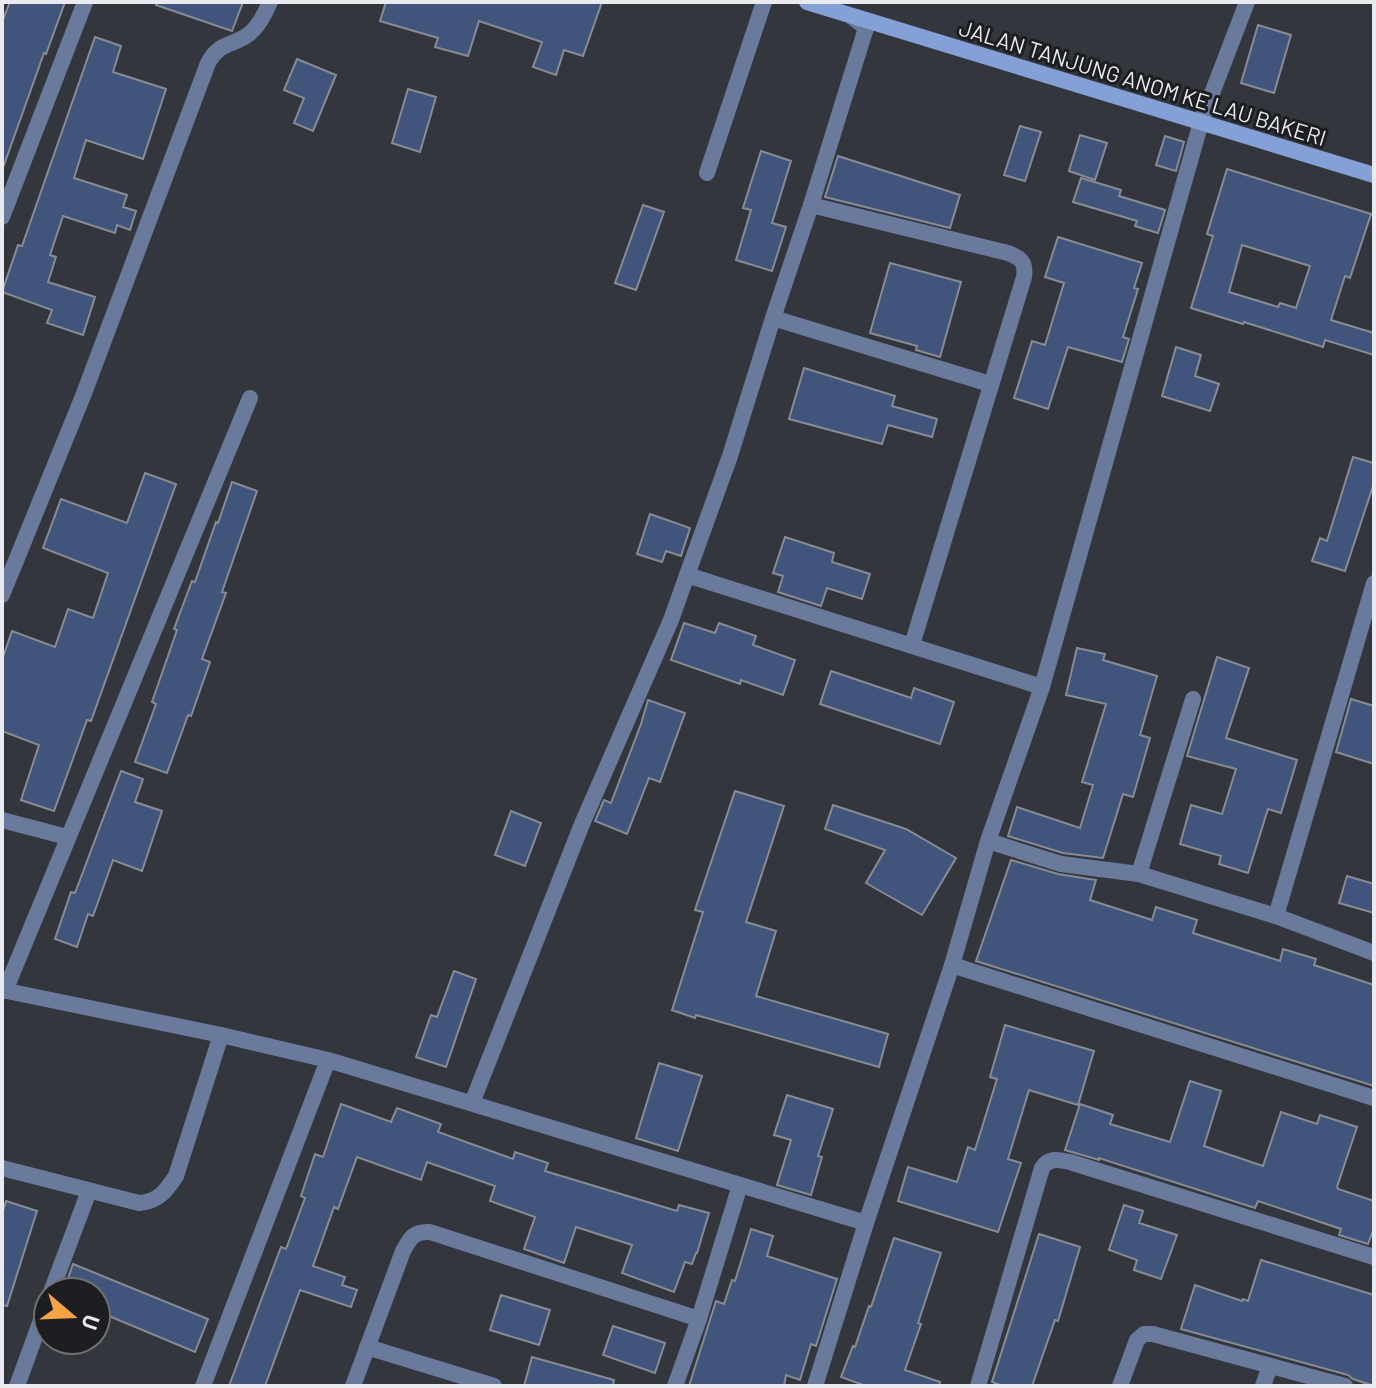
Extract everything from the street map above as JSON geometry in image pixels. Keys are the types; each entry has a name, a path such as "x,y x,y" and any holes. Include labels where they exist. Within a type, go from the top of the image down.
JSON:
{"main road":[{"name":"JALAN TANJUNG ANOM KE LAU BAKERI","path":"807,2 1374,175"}],"street":[{"path":"2,217 85,2"},
{"path":"707,173 764,2"},
{"path":"815,1386 952,965 988,841 1042,687 1201,122 1247,2"},
{"path":"2,595 83,396 208,63 221,47 247,36 264,16 267,3"},
{"path":"472,1103 582,824 671,620 730,456 866,28 851,16"},
{"path":"811,205 1008,253 1020,258 1025,266 912,645"},
{"path":"773,318 990,384"},
{"path":"250,398 3,990 328,1060 866,1223"},
{"path":"687,575 1042,687"},
{"path":"1276,916 1374,583"},
{"path":"1139,874 1193,699"},
{"path":"2,820 67,837"},
{"path":"988,841 1061,864 1139,874 1276,916 1374,953"},
{"path":"952,965 1374,1098"},
{"path":"2,1168 139,1203 150,1202 168,1189 176,1176 221,1035"},
{"path":"203,1386 328,1060"},
{"path":"978,1386 1042,1168 1050,1160 1070,1162 1374,1257"},
{"path":"675,1386 740,1185"},
{"path":"57,1276 89,1191"},
{"path":"353,1386 403,1251 413,1235 421,1232 430,1232 699,1319"},
{"path":"1120,1386 1137,1340 1144,1334 1345,1386"},
{"path":"17,1386 32,1345"},
{"path":"367,1347 494,1386"},
{"path":"1263,1386 1270,1366"}],"building":[{"path":"10,2 65,2 2,165 2,22"},
{"path":"156,2 243,2 232,31 156,5"},
{"path":"386,2 602,2 583,56 564,50 556,75 533,67 542,42 479,21 468,56 435,47 438,38 380,21"},
{"path":"1258,25 1291,35 1274,93 1241,83"},
{"path":"95,37 121,46 113,72 166,89 143,159 86,140 74,178 127,195 123,207 136,211 130,230 117,225 115,233 63,216 50,255 56,257 48,282 95,297 83,335 47,323 52,310 2,292 18,245 22,246"},
{"path":"297,59 336,75 313,131 294,123 304,98 284,90"},
{"path":"408,89 436,97 420,152 392,143"},
{"path":"1020,126 1041,132 1025,181 1004,175"},
{"path":"1080,135 1107,143 1095,180 1069,171"},
{"path":"1165,136 1184,142 1176,171 1156,165"},
{"path":"761,151 791,161 772,223 786,227 772,271 736,260 751,210 743,208"},
{"path":"838,156 960,195 950,228 825,197"},
{"path":"1227,169 1371,214 1350,278 1345,276 1331,320 1374,333 1374,355 1325,340 1323,347 1191,308 1213,236 1207,234","holes":["1242,245 1310,266 1296,308 1280,303 1278,307 1229,292"]},
{"path":"1081,178 1121,190 1119,196 1165,210 1158,233 1135,226 1137,221 1073,202"},
{"path":"643,205 664,212 636,290 615,283"},
{"path":"1058,237 1142,263 1134,288 1138,289 1123,337 1129,339 1122,362 1068,347 1048,409 1014,398 1032,341 1045,345 1064,283 1045,277"},
{"path":"890,263 961,282 940,357 916,350 917,346 870,333"},
{"path":"1176,347 1201,355 1195,376 1219,384 1210,411 1162,396"},
{"path":"804,368 895,396 892,406 937,419 932,437 888,425 882,444 789,419"},
{"path":"1353,457 1374,463 1374,483 1345,571 1312,561 1320,538 1327,541"},
{"path":"145,473 176,484 91,721 87,720 54,811 21,800 39,745 2,731 2,660 12,631 55,647 68,609 93,618 108,573 43,548 61,499 127,523"},
{"path":"232,482 257,491 202,659 210,662 167,773 135,762 156,704 152,702 177,630 174,629"},
{"path":"650,514 690,528 681,556 666,551 662,562 637,554"},
{"path":"785,537 834,553 832,562 870,574 862,599 827,588 821,606 778,592 783,576 773,573"},
{"path":"684,623 715,633 719,623 756,636 753,645 795,660 783,695 671,660"},
{"path":"1077,648 1105,654 1103,660 1157,676 1140,735 1150,738 1133,797 1123,794 1103,858 1063,853 1008,836 1017,807 1080,828 1093,785 1082,782 1106,704 1066,695"},
{"path":"1217,657 1249,668 1226,738 1297,760 1281,813 1268,809 1248,873 1219,864 1221,856 1180,844 1191,805 1222,814 1236,769 1187,756"},
{"path":"831,671 911,698 914,688 954,702 940,744 820,704"},
{"path":"1351,699 1374,706 1374,764 1336,752"},
{"path":"648,700 685,713 660,782 649,778 627,834 595,821 604,800 611,803"},
{"path":"121,771 143,779 135,802 162,811 142,871 113,860 93,916 88,914 77,947 55,939"},
{"path":"735,791 784,806 746,922 776,931 756,996 888,1034 879,1067 672,1010 703,912 695,910"},
{"path":"833,805 906,829 956,858 922,915 866,883 885,850 825,829"},
{"path":"511,811 541,823 525,866 495,855"},
{"path":"1011,860 1058,874 1096,880 1090,900 1152,920 1156,907 1197,920 1193,933 1280,961 1283,949 1316,959 1314,965 1374,985 1374,1086 976,961"},
{"path":"1347,876 1374,884 1374,913 1339,903"},
{"path":"454,971 476,979 446,1067 416,1057 431,1015 437,1017"},
{"path":"1005,1025 1094,1051 1078,1105 1029,1090 1008,1159 1021,1163 998,1232 898,1201 908,1167 957,1182 968,1147 975,1150 997,1079 990,1077"},
{"path":"659,1063 702,1076 678,1151 636,1138"},
{"path":"1190,1081 1221,1091 1204,1146 1263,1166 1281,1112 1317,1124 1320,1115 1357,1127 1337,1187 1374,1201 1374,1228 1368,1244 1339,1235 1341,1229 1258,1201 1255,1208 1065,1150 1080,1104 1113,1115 1110,1124 1170,1142"},
{"path":"787,1095 833,1109 818,1156 822,1157 811,1195 777,1185 791,1140 774,1135"},
{"path":"341,1104 391,1122 397,1108 441,1124 438,1132 513,1159 515,1152 548,1163 545,1171 677,1211 679,1205 709,1213 697,1253 692,1264 685,1262 674,1292 622,1273 632,1245 576,1227 564,1263 524,1249 535,1217 490,1201 495,1186 427,1162 421,1180 357,1157 338,1209 334,1207 313,1266 345,1277 342,1285 357,1290 351,1307 300,1290 265,1386 229,1386 281,1247 286,1249 305,1198 301,1196 315,1154 323,1157"},
{"path":"6,1201 37,1211 7,1306 2,1305 2,1214"},
{"path":"1124,1205 1143,1211 1139,1223 1177,1235 1161,1279 1134,1270 1137,1260 1109,1250"},
{"path":"751,1229 773,1236 767,1256 837,1279 816,1346 811,1344 800,1380 786,1375 784,1386 689,1386 716,1301 724,1304 732,1280 735,1281"},
{"path":"1039,1234 1080,1247 1058,1321 1055,1320 1032,1386 1003,1386 992,1382"},
{"path":"894,1238 941,1253 905,1370 940,1382 940,1386 866,1386 841,1377 871,1307"},
{"path":"1261,1260 1374,1295 1374,1386 1348,1375 1181,1329 1195,1285 1248,1301"},
{"path":"73,1264 102,1276 69,1276"},
{"path":"112,1280 208,1319 195,1352 112,1317"},
{"path":"501,1295 550,1310 539,1345 490,1330"},
{"path":"613,1326 665,1343 655,1373 603,1355"},
{"path":"532,1357 614,1380 613,1386 524,1386"}]}
